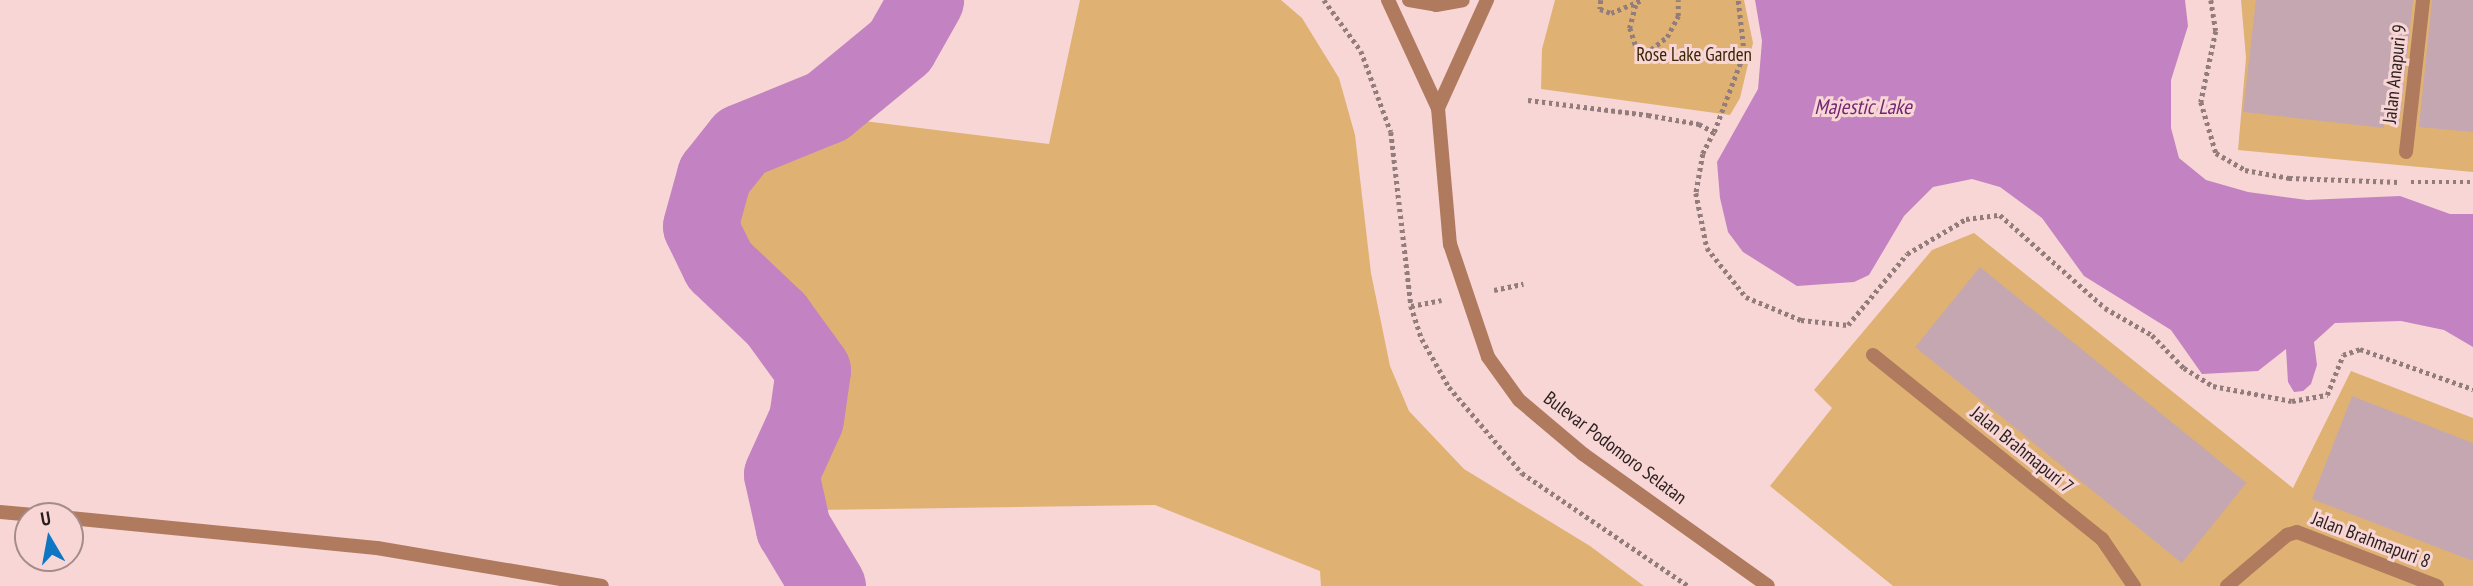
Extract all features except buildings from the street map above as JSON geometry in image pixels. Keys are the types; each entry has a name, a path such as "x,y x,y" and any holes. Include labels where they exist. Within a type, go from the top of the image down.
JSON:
{"street":[{"name":"Bulevar Podomoro Selatan","path":"1388,0 1438,108 1450,244 1488,357 1519,400 1583,454 1768,586"},
{"path":"1409,0 1436,5 1463,0"},
{"name":"Bulevar Podomoro Selatan","path":"1438,108 1487,0"},
{"name":"Jalan Anapuri 9","path":"2406,152 2423,0"},
{"name":"Jalan Brahmapuri 7","path":"1873,355 2102,539 2134,586"},
{"path":"84,519 377,548 602,586"},
{"name":"Jalan Brahmapuri 8","path":"2227,586 2287,535 2297,532 2437,586"}],"path":[{"path":"1601,0 1603,12 1636,5"},
{"path":"1641,0 1636,5 1630,28 1640,58 1667,37 1678,16 1678,0"},
{"path":"1738,0 1744,52 1714,132 1703,153 1696,193 1707,248 1746,297 1801,320 1848,325 1906,254 1956,223 2000,215 2105,308 2152,335 2184,368 2213,386 2292,401 2327,395 2343,355 2360,349 2473,389"},
{"path":"2211,0 2216,31 2201,102 2216,153 2245,170 2289,178 2473,182"},
{"path":"1528,100 1686,121 1714,132"}],"green space":[{"path":"1080,0 1281,0 1302,18 1339,78 1355,135 1371,273 1390,366 1409,411 1464,469 1590,546 1644,586 1321,586 1320,571 1155,505 817,510 809,534 795,490 802,460 829,409 826,358 806,319 760,288 720,240 714,203 733,172 783,135 832,117 1049,144"},
{"name":"Rose Lake Garden","path":"1555,0 1744,0 1753,43 1740,98 1730,115 1541,89 1542,49"},
{"path":"2241,0 2473,0 2473,172 2238,150 2246,58"},
{"path":"1974,233 2293,488 2351,371 2473,418 2473,586 1893,586 1770,486 1832,408 1814,390 1932,250"}],"water":[{"name":"Majestic Lake","path":"1755,0 2185,0 2188,26 2171,80 2171,128 2179,158 2206,180 2248,192 2307,200 2400,196 2450,214 2473,214 2473,347 2444,330 2401,321 2335,323 2314,342 2317,365 2311,384 2303,391 2294,392 2288,382 2286,349 2258,371 2202,374 2171,330 2084,276 2042,218 2000,187 1972,179 1933,187 1904,216 1869,275 1854,282 1797,286 1743,252 1728,232 1720,198 1717,162 1758,89 1762,41"}],"waterway":[{"path":"828,586 793,528 781,474 806,419 813,370 776,319 719,265 700,226 714,175 741,141 827,106 900,46 926,0"}]}
